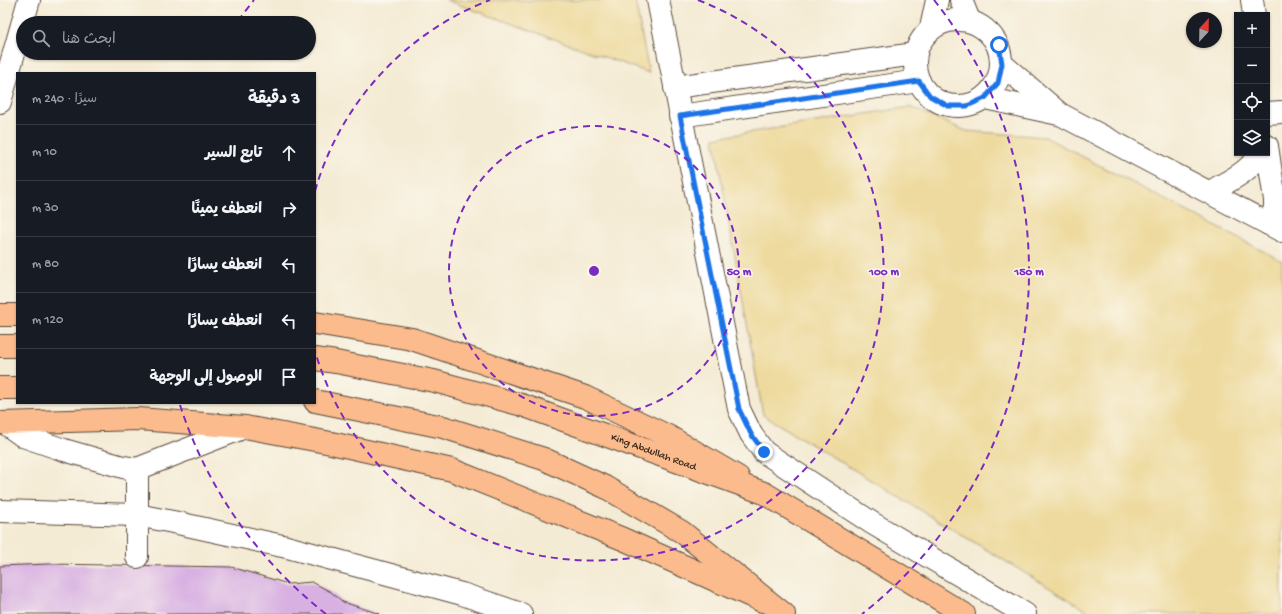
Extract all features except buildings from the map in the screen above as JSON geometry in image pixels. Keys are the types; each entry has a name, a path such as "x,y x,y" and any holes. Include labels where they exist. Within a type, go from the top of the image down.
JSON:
{"main road":[{"path":"0,315 16,315"},
{"path":"316,323 412,339 585,397 668,436 764,493"},
{"path":"0,346 16,346"},
{"name":"King Abdullah Road","path":"316,359 434,381 522,405 764,493 964,614"},
{"path":"0,388 16,388"},
{"path":"316,401 443,427 544,459 605,487 682,532 779,610"},
{"path":"3,423 138,419 245,427 331,443 452,470 623,539 779,610"}],"lane":[{"path":"24,16 29,0"},
{"path":"658,0 739,409 751,434 764,452 770,456 872,523 1025,614"},
{"path":"931,28 949,20 969,20 986,29 999,45 1002,64 998,83 985,98 967,106 948,106 930,96 918,81 914,62 915,54 919,43 931,28 937,0"},
{"path":"961,0 969,20"},
{"path":"1252,0 1254,12"},
{"path":"0,102 16,46"},
{"path":"675,87 915,54"},
{"path":"1002,64 1060,114 1276,227"},
{"path":"680,116 919,81"},
{"path":"985,98 1060,114"},
{"path":"1270,113 1282,112"},
{"path":"1210,192 1247,170 1254,164 1259,156"},
{"path":"1268,156 1275,200 1276,227"},
{"path":"3,423 23,436 57,448 122,467 136,469 245,427"},
{"path":"136,469 137,557"},
{"path":"0,511 137,516 287,547 462,594 521,614"}],"sand":[{"path":"446,0 635,0 649,73"},
{"path":"910,107 966,131 1045,137 1282,261 1282,614 1093,614 763,415 714,138"}],"route":[{"path":"764,452 751,434 739,409 680,116 919,81 930,96 948,106 967,106 985,98 998,83 1002,64 999,45"}]}
